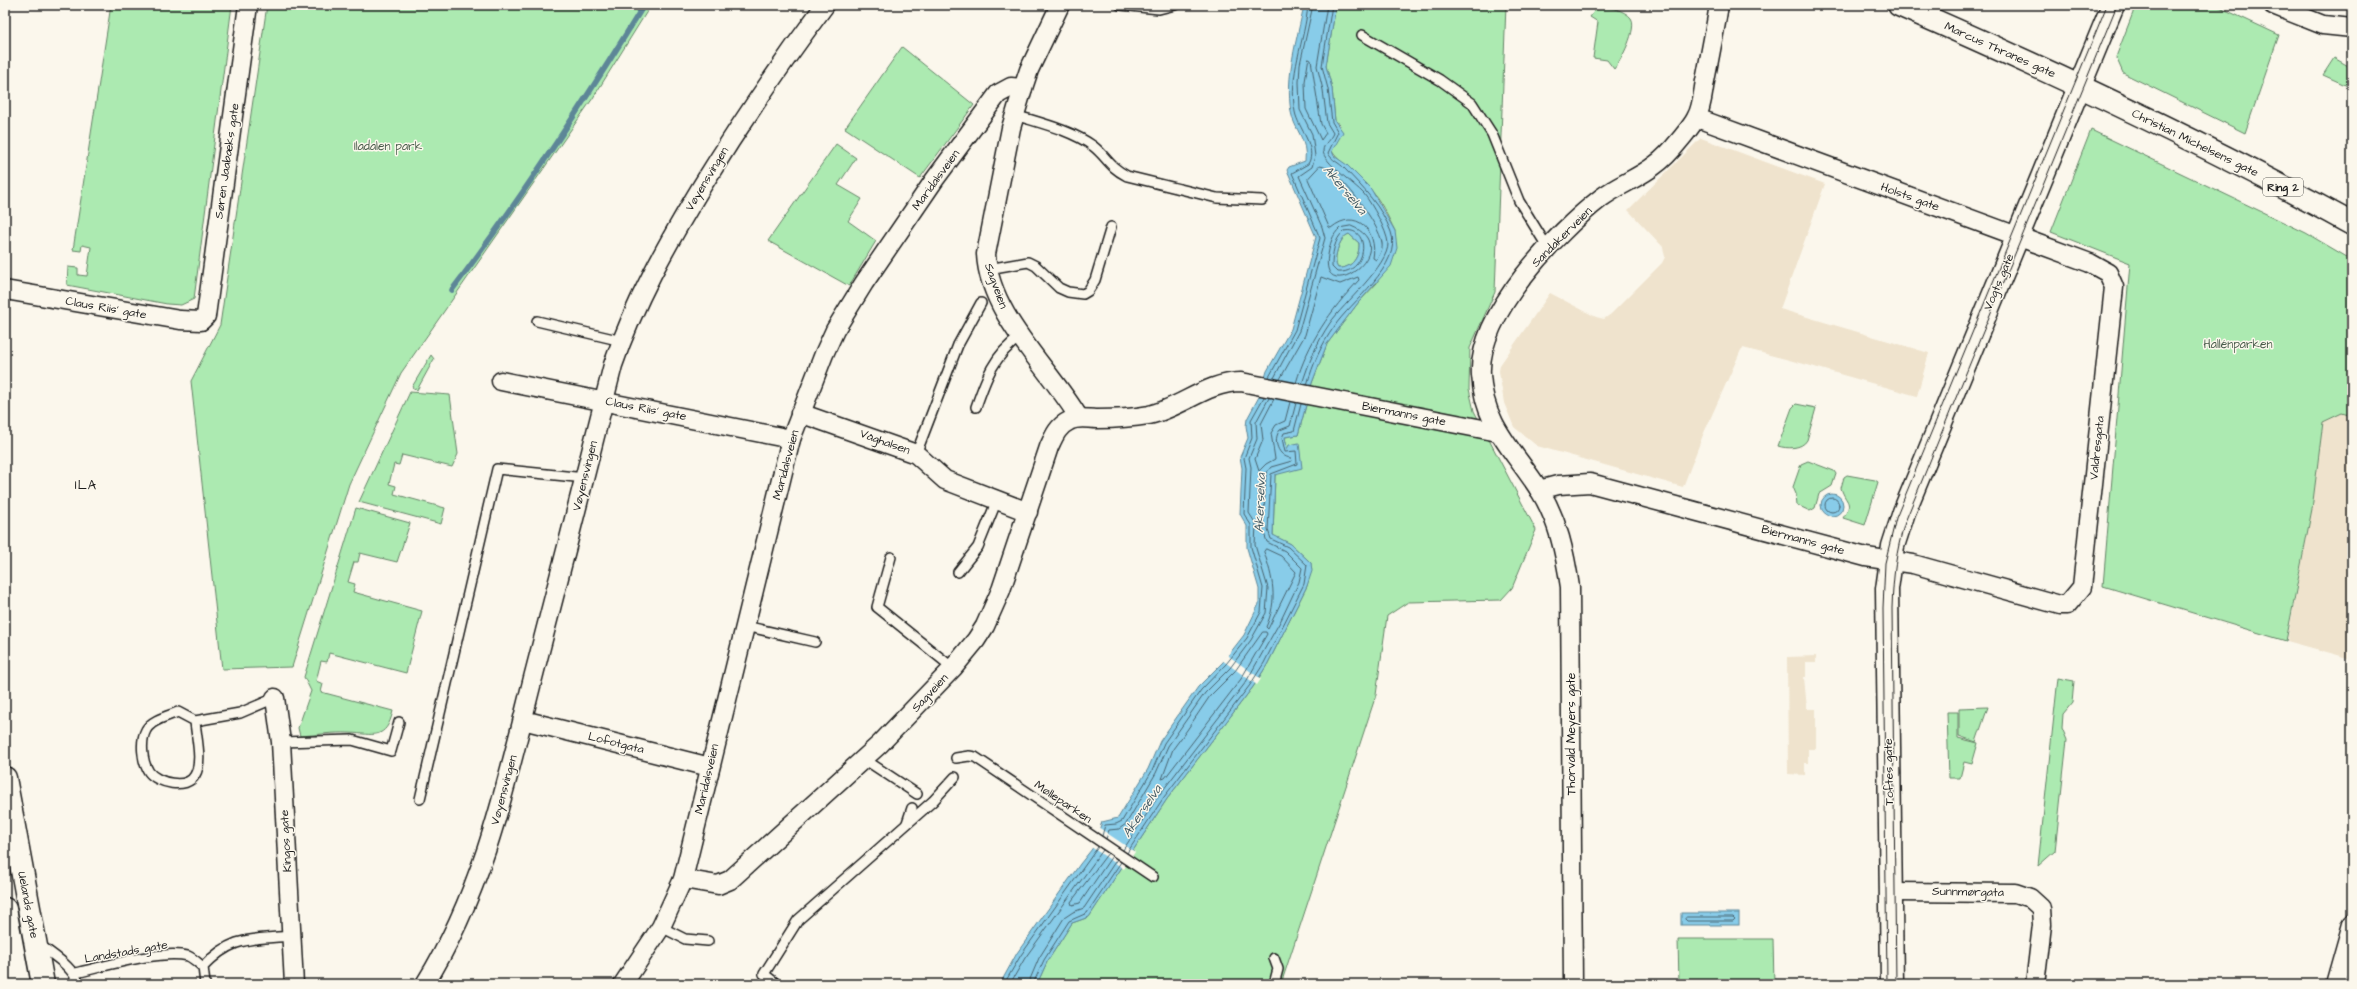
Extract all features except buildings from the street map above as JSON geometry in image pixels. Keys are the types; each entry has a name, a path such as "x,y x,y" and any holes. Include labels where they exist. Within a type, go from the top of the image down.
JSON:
{"main road":[{"name":"Marcus Thranes gate","path":"1899,5 2056,74 2079,86"},
{"name":"Vogts gate","path":"1890,561 1904,512 2113,5"},
{"name":"Christian Michelsens gate","path":"2079,86 2260,175 2352,224"},
{"name":"Toftes gate","path":"1890,561 1887,606 1892,984"},
{"name":"Uelands gate","path":"5,778 42,984"},
{"name":"Uelands gate","path":"5,910 19,984"}],"street":[{"name":"Søren Jaabæks gate","path":"206,316 248,5"},
{"name":"Vøyensvingen","path":"425,984 455,932 480,872 523,720 604,401 622,341 640,297 674,233 730,141 825,5"},
{"path":"1023,88 1029,70 1060,5"},
{"name":"Sandakerveien","path":"1540,490 1498,432 1484,399 1481,376 1482,355 1491,327 1516,286 1548,248 1602,197 1655,166 1666,157 1697,118 1719,5"},
{"path":"2273,5 2323,25 2351,28"},
{"name":"Maridalsveien","path":"623,984 661,927 683,879 791,439 800,413 836,330 864,283 935,179 998,94 1011,87 1023,88"},
{"name":"Sagveien","path":"1023,88 1015,115 987,244 988,269 1004,308 1020,337 1064,392 1079,418"},
{"name":"Holsts gate","path":"1697,118 2100,267 2108,273 2114,287"},
{"name":"Valdresgata","path":"2067,605 2082,587 2114,287"},
{"name":"Claus Riis' gate","path":"5,290 188,321 201,321 206,316"},
{"name":"Claus Riis' gate","path":"501,381 791,439"},
{"name":"Sagveien","path":"683,879 718,885 730,880 864,759 904,720 953,668 976,640 992,613 1028,512 1049,447 1056,431 1070,420 1079,418 1130,418 1148,415 1163,411 1220,385 1244,383 1311,396"},
{"name":"Biermanns gate","path":"1311,396 1498,432"},
{"name":"Våghalsen","path":"800,413 916,454 945,480 1028,512"},
{"name":"Biermanns gate","path":"1540,490 1558,485 1590,483 1866,556 1913,564 2060,605 2067,605"},
{"name":"Thorvald Meyers gate","path":"1540,490 1560,535 1570,587 1573,984"},
{"name":"Kingos gate","path":"275,698 281,742 294,984"},
{"name":"Lofotgata","path":"523,720 710,767"},
{"name":"Sunnmørgata","path":"1891,892 2015,893 2030,898 2041,908 2042,925 2035,984"},
{"path":"2335,984 2352,924"}],"lane":[{"path":"1120,5 1158,9 1175,5"},
{"path":"1362,35 1440,80 1472,103 1492,134 1519,201 1548,248"},
{"path":"1015,115 1071,135 1092,145 1114,169 1127,176 1217,198 1262,200"},
{"path":"988,269 1028,262 1036,266 1059,288 1068,292 1083,294 1088,291 1095,280 1111,227"},
{"path":"916,454 958,345 981,303"},
{"path":"537,320 622,341"},
{"path":"976,407 987,374 997,357 1020,337"},
{"path":"420,798 497,469 585,478"},
{"path":"958,572 978,547 997,500"},
{"path":"891,557 877,607 953,668"},
{"path":"745,626 815,642"},
{"path":"195,721 198,768 194,777 186,783 172,784 150,773 144,762 143,744 146,730 155,722 178,712 195,721 240,713 275,698"},
{"path":"281,742 352,740 390,751 399,722"},
{"name":"Mølleparken","path":"956,758 969,756 975,757 1153,877"},
{"path":"864,759 917,794"},
{"path":"776,984 764,974 798,920 933,801 955,777"},
{"path":"907,823 912,808"},
{"path":"661,927 685,939 708,941"},
{"path":"205,984 203,967 224,948 236,942 292,936"},
{"path":"35,942 75,973 79,984"},
{"name":"Landstads gate","path":"75,973 151,957 174,955 189,957 203,967"},
{"path":"1274,958 1278,969 1274,984"}],"shaded area":[{"path":"1701,138 1825,184 1780,309 1929,353 1917,396 1743,348 1703,435 1683,487 1537,446 1514,427 1504,403 1499,371 1500,365 1550,293 1596,317 1604,319 1611,314 1662,263 1665,257 1663,247 1628,210"},
{"path":"2342,413 2352,416 2352,659 2287,641 2312,509 2323,422"},
{"path":"1816,656 1816,662 1806,662 1806,677 1804,677 1807,709 1816,709 1816,749 1808,749 1808,763 1805,763 1805,775 1788,774 1787,657"}],"green space":[{"path":"111,5 232,5 194,299 181,305 167,304 67,285 68,267 78,268 78,275 87,276 91,247 82,245 81,251 73,250"},
{"name":"Iladalen park","path":"267,5 651,5 593,98 401,373 349,484 292,667 222,669 191,381 220,325"},
{"path":"1336,5 1506,5 1495,292 1470,348 1469,389 1474,411 1536,530 1512,588 1501,600 1408,602 1387,616 1376,695 1281,984 1037,984 1047,962 1072,923 1089,917 1167,799 1253,687 1267,665 1307,586 1311,563 1291,544 1273,536 1275,475 1289,448 1287,449 1285,437 1298,435 1312,383 1327,344 1358,303 1377,283 1395,231 1377,197 1366,184 1338,159 1332,151 1340,125 1335,121 1332,88 1326,66"},
{"path":"1599,5 1625,13 1631,18 1633,23 1628,44 1621,59 1614,69 1607,60 1593,58 1598,22 1590,17"},
{"path":"2136,5 2215,5 2279,35 2245,133 2123,73 2116,57"},
{"path":"902,47 974,105 920,178 845,128"},
{"path":"2334,58 2352,68 2352,88 2323,75"},
{"name":"Hallénparken","path":"2091,130 2306,233 2352,260 2352,416 2342,413 2323,422 2312,509 2286,641 2103,586 2130,263 2051,232"},
{"path":"836,144 856,158 838,185 862,199 848,221 876,241 849,286 768,241"},
{"path":"1349,234 1359,243 1358,253 1351,264 1343,268 1338,268 1336,265 1336,255 1342,240"},
{"path":"431,355 434,359 417,390 412,387"},
{"path":"410,392 450,395 458,454 452,467 402,455 399,465 394,464 389,484 396,486 394,494 445,508 441,524 359,502"},
{"path":"1796,404 1816,408 1807,440 1802,445 1794,448 1778,446 1792,408"},
{"path":"1808,461 1834,471 1836,474 1832,486 1819,494 1815,508 1810,511 1797,505 1796,494 1793,487 1801,464"},
{"path":"1847,475 1875,480 1878,482 1865,525 1843,518 1849,505 1841,488 1844,477"},
{"path":"356,508 410,523 397,562 360,553 358,562 354,562 348,582 355,584 353,592 422,611 406,673 329,653 327,662 321,661 316,681 323,684 321,692 393,711 387,727 378,734 337,733 300,736 298,728 311,691 304,677"},
{"path":"2058,678 2074,681 2072,703 2063,714 2062,728 2067,740 2055,851 2038,866"},
{"path":"1988,707 1976,742 1959,736 1959,708"},
{"path":"1947,712 1958,712 1958,738 1978,743 1972,764 1964,762 1960,778 1949,778"},
{"path":"1678,939 1773,939 1774,984 1679,984"}],"water":[{"name":"Akerselva","path":"1304,5 1336,5 1326,66 1332,88 1335,121 1343,132 1332,151 1334,156 1347,165 1371,189 1395,231 1397,248 1391,266 1358,303 1327,344 1312,383 1298,435 1285,437 1287,449 1289,445 1299,443 1302,468 1275,475 1273,535 1291,544 1311,563 1312,571 1307,586 1267,665 1253,687 1167,799 1089,917 1072,923 1047,962 1037,984 1000,984 1017,953 1092,849 1102,822 1118,818 1148,769 1160,741 1198,687 1223,662 1244,635 1259,604 1259,589 1247,548 1247,526 1240,514 1242,468 1240,457 1248,438 1246,426 1247,419 1260,395 1267,371 1291,329 1316,237 1287,170 1289,167 1305,161 1303,141 1291,112 1290,99 1293,58","holes":["1349,234 1359,243 1358,253 1354,261 1343,268 1338,268 1336,265 1336,255 1345,236"]},
{"path":"1832,494 1836,495 1842,501 1842,509 1836,515 1832,516 1828,515 1822,509 1821,505 1822,501 1828,495"},
{"path":"1681,913 1739,913 1739,925 1681,925"}],"pier":[{"path":"1226,654 1261,679 1257,685 1222,660"},
{"path":"1098,827 1135,852 1124,869 1091,847"}],"waterway":[{"path":"452,290 503,221 551,150 644,5"}],"tram line":[{"path":"1887,984 1883,608 1885,563 1896,518 2107,5"},
{"path":"1896,984 1892,608 1894,575 1899,543 1905,522 2117,5"}],"district":[{"name":"ILA","path":"86,485"}]}
